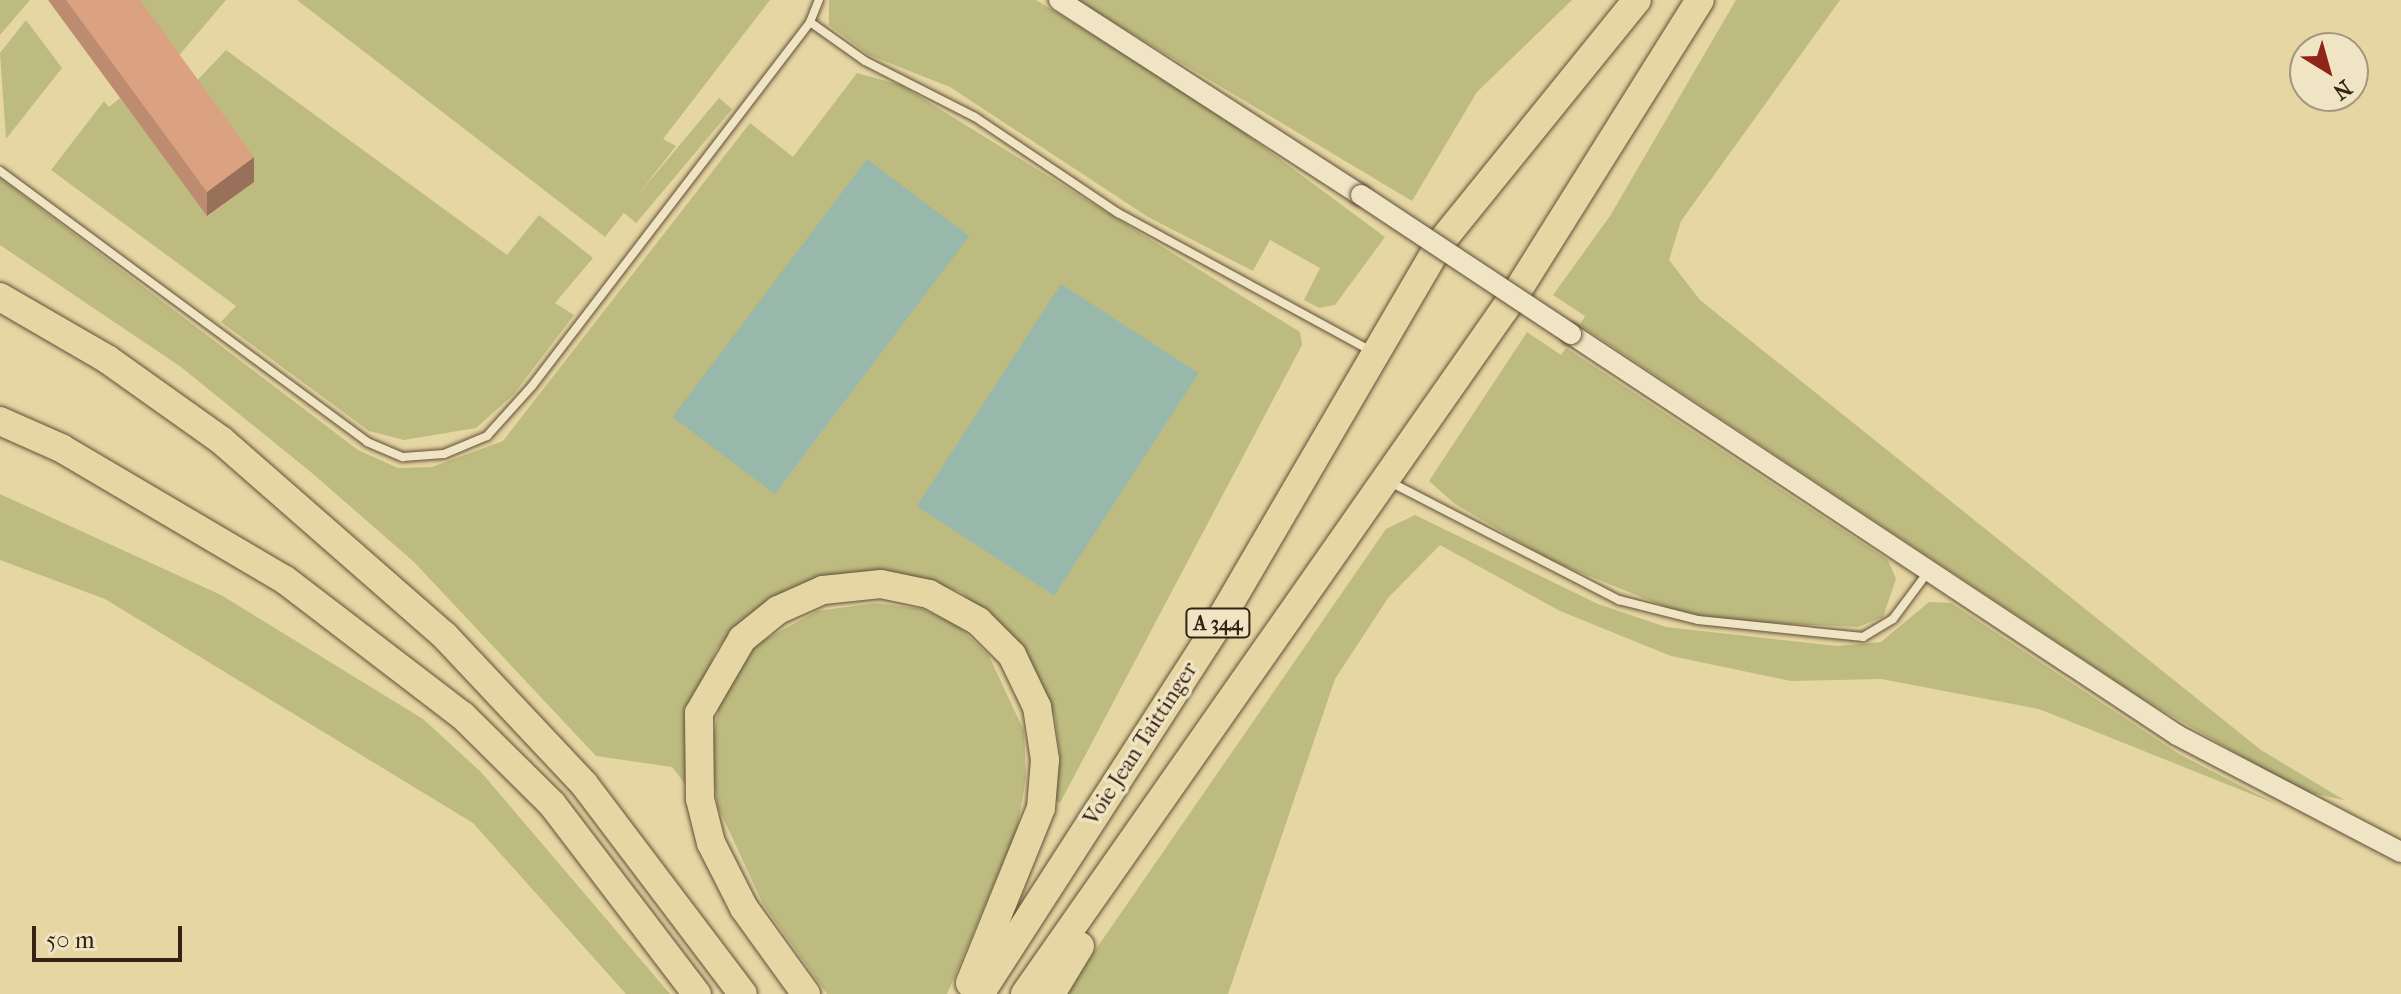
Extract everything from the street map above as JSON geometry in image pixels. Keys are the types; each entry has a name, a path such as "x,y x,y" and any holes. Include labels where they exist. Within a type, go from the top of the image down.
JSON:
{"highway":[{"name":"Voie Jean Taittinger","path":"980,994 1213,632 1441,242 1637,0"},
{"name":"Voie Jean Taittinger","path":"1025,994 1518,290 1700,0"},
{"path":"0,297 107,359 221,440 445,636 584,784 743,994"},
{"path":"0,421 61,448 285,580 463,716 552,804 697,994"},
{"path":"806,994 744,908 711,843 700,799 699,713 742,639 778,610 823,590 881,584 929,594 978,621 1012,655 1037,707 1045,760 1041,808 1011,898 965,994"},
{"path":"1051,994 1090,929 1121,854"}],"street":[{"path":"1059,0 1361,195 2177,735 2401,852"}],"lane":[{"path":"0,171 367,442 403,457 444,454 487,436 532,386 810,22 819,0"},
{"path":"810,22 865,61 975,117 1118,213 1375,354"},
{"path":"1385,480 1619,600 1698,620 1863,637 1893,619 1928,572"}],"shaded area":[{"path":"0,0 30,0 0,35"},
{"path":"122,0 226,0 170,66"},
{"path":"297,0 770,0 663,139 676,146 605,237"},
{"path":"829,0 1036,0 1207,105 1385,237 1335,305 1319,308 1304,300 1320,268 1270,240 1253,271 1148,217 950,87 869,55 829,25"},
{"path":"1076,0 1572,0 1477,92 1412,201"},
{"path":"1736,0 1840,0 1681,221 1669,260 1700,300 2261,750 2344,800 2301,791 2140,697 1580,325 1585,316 1553,295 1610,216"},
{"path":"26,20 62,68 6,139 0,53"},
{"path":"226,50 507,255 539,215 593,258 555,303 574,315 513,395 476,428 404,440 369,431 221,322 236,306 51,170 104,101 109,107 120,98 208,216 254,182 188,90"},
{"path":"857,73 901,85 1300,332 1302,345 1060,803 1053,798 1060,757 1055,717 1027,654 961,592 905,575 735,628 716,650 699,694 689,789 672,767 596,756 414,562 312,473 181,367 0,245 0,178 358,450 398,468 432,467 503,441 750,123 793,157"},
{"path":"719,98 732,109 636,223 623,212"},
{"path":"867,159 969,236 775,494 673,417"},
{"path":"1061,284 1199,373 1054,596 917,506"},
{"path":"1527,332 1561,355 1566,348 1888,560 1896,579 1883,617 1858,627 1698,620 1552,561 1455,504 1429,481"},
{"path":"0,494 221,595 423,719 481,772 670,994 626,994 473,823 105,599 0,560"},
{"path":"1415,515 1598,604 1666,627 1837,646 1881,642 1929,602 1951,603 2179,754 2276,804 2039,709 1881,679 1791,681 1671,656 1560,611 1440,545 1388,598 1335,679 1228,994 1065,994 1386,529"},
{"path":"876,603 922,609 957,625 989,656 1024,731 1026,778 1017,829 947,994 827,994 763,904 718,807 710,753 722,691 755,645 817,611"}],"building":[{"path":"66,0 140,0 254,157 207,192"}]}
